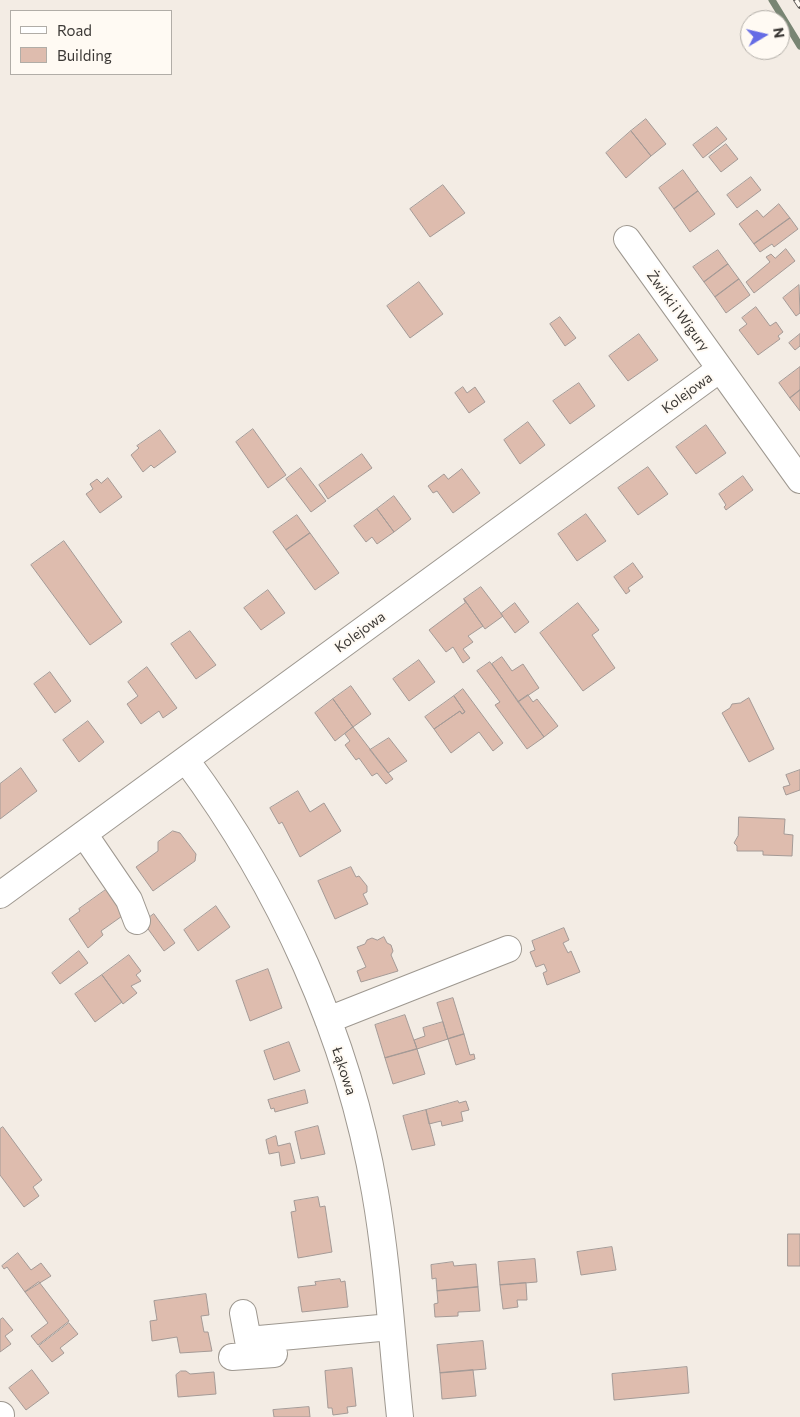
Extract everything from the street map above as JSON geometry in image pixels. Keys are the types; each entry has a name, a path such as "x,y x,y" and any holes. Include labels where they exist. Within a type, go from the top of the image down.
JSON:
{"street":[{"name":"Żwirki i Wigury","path":"626,239 800,480"},
{"name":"Kolejowa","path":"0,895 720,369"},
{"name":"Łąkowa","path":"186,760 223,809 259,868 307,966 328,1020 360,1121 373,1182 386,1265 400,1417"},
{"path":"84,834 128,900 137,921"},
{"path":"328,1020 508,950"},
{"path":"242,1313 248,1340 392,1336"},
{"path":"232,1357 392,1336"}],"building":[{"path":"646,119 666,144 651,156 631,131"},
{"path":"717,127 727,139 703,158 693,145"},
{"path":"631,131 651,156 626,178 606,153"},
{"path":"726,144 738,159 721,172 709,157"},
{"path":"683,170 698,191 674,209 659,188"},
{"path":"751,177 761,190 737,208 727,195"},
{"path":"443,185 465,213 430,237 410,209"},
{"path":"698,191 715,214 690,232 674,209"},
{"path":"779,204 790,218 754,244 739,224 757,210 763,217"},
{"path":"790,218 798,229 774,247 772,244 760,252 754,244"},
{"path":"786,249 795,261 754,293 746,282 770,262 766,257 771,254 775,258"},
{"path":"718,250 728,264 704,282 693,267"},
{"path":"728,264 739,279 715,297 704,282"},
{"path":"739,279 750,295 726,313 715,297"},
{"path":"419,282 443,314 410,338 387,306"},
{"path":"799,285 800,313 796,316 783,298"},
{"path":"756,307 770,326 776,322 783,332 778,336 780,339 758,355 739,330 747,324 742,318"},
{"path":"560,317 576,338 565,346 550,324"},
{"path":"639,334 658,360 628,381 609,356"},
{"path":"800,334 800,346 795,350 789,343"},
{"path":"800,367 800,390 790,398 779,383"},
{"path":"579,383 595,406 570,424 553,401"},
{"path":"463,387 467,393 475,387 485,402 469,413 455,393"},
{"path":"800,390 800,411 790,398"},
{"path":"528,422 545,445 520,464 504,440"},
{"path":"706,425 726,453 696,474 676,447"},
{"path":"253,429 286,475 268,488 236,442"},
{"path":"160,430 176,452 154,468 151,465 143,472 131,455 139,448 137,446"},
{"path":"362,454 372,468 328,499 319,485"},
{"path":"648,467 668,494 638,515 618,488"},
{"path":"301,468 326,501 311,512 286,479"},
{"path":"462,469 480,493 453,513 437,491 433,493 428,486 444,474 448,479"},
{"path":"743,476 753,490 726,510 724,507 726,505 719,494"},
{"path":"108,478 122,497 100,513 86,494 93,489 90,484 97,479 101,483"},
{"path":"394,496 411,519 394,532 377,509"},
{"path":"377,509 394,532 377,544 372,537 366,542 354,526"},
{"path":"586,514 606,541 577,561 558,534"},
{"path":"297,515 310,533 286,550 273,532"},
{"path":"310,533 339,573 315,590 286,550"},
{"path":"64,541 122,622 90,645 31,565"},
{"path":"633,563 643,577 628,588 630,591 626,594 614,577"},
{"path":"481,587 503,616 485,629 464,599"},
{"path":"268,590 285,613 261,630 244,608"},
{"path":"464,599 483,626 468,636 473,642 463,649 470,658 463,663 453,647 446,652 429,630 465,603"},
{"path":"515,603 529,622 515,633 501,614"},
{"path":"578,603 599,630 592,635 615,668 583,691 540,633"},
{"path":"190,631 216,665 196,679 171,644"},
{"path":"502,657 512,671 523,664 539,688 518,702 492,664"},
{"path":"419,660 435,682 409,701 393,679"},
{"path":"490,662 544,737 527,749 495,705 500,702 477,671"},
{"path":"147,667 177,708 163,718 159,711 141,724 127,704 138,696 128,682"},
{"path":"50,672 71,701 55,713 34,684"},
{"path":"351,686 371,714 353,727 333,699"},
{"path":"463,689 503,743 493,751 479,732 451,753 434,729 460,711 462,714 465,712 454,696"},
{"path":"528,695 533,702 537,699 558,726 544,737 518,702"},
{"path":"454,696 465,712 462,714 460,711 434,729 425,717"},
{"path":"749,698 774,749 749,762 722,713 730,708 732,704 740,703"},
{"path":"333,699 353,727 335,741 315,713"},
{"path":"88,721 104,742 79,762 63,740"},
{"path":"353,727 393,779 386,784 377,773 372,776 359,758 356,760 345,745 350,741 345,734"},
{"path":"389,738 407,761 388,773 370,750"},
{"path":"21,768 37,791 0,819 0,784"},
{"path":"800,770 800,790 786,795 783,787 790,785 786,775"},
{"path":"298,791 310,812 324,803 341,831 300,857 282,822 279,824 270,808"},
{"path":"739,817 785,819 784,834 793,835 792,856 763,855 763,851 737,851 737,846 734,843 738,836"},
{"path":"173,831 180,833 196,854 195,861 153,891 136,867 158,851 158,842"},
{"path":"351,867 356,877 359,876 367,886 367,892 363,894 368,904 335,919 318,881"},
{"path":"107,889 125,914 101,931 103,935 88,948 69,919 80,911 79,909"},
{"path":"216,906 230,927 198,951 184,930"},
{"path":"154,914 175,943 164,951 143,922"},
{"path":"564,928 569,940 563,943 568,953 571,951 580,972 547,985 543,973 547,971 544,964 536,967 530,952 535,950 532,941"},
{"path":"384,937 387,943 391,945 393,951 391,955 398,971 361,982 357,971 366,967 357,947 365,944 367,940 372,938 377,940"},
{"path":"79,951 88,963 60,984 52,973"},
{"path":"129,955 141,971 136,975 141,981 131,986 137,993 123,1004 102,975"},
{"path":"268,969 282,1008 250,1021 236,981"},
{"path":"102,975 122,1002 95,1022 75,994"},
{"path":"453,998 464,1034 448,1039 437,1003"},
{"path":"405,1015 417,1049 385,1058 375,1025"},
{"path":"443,1022 448,1039 417,1049 414,1040 425,1036 423,1028"},
{"path":"464,1034 470,1055 474,1054 475,1059 456,1065 448,1039"},
{"path":"289,1042 300,1071 274,1080 264,1051"},
{"path":"417,1049 425,1074 393,1084 385,1058"},
{"path":"305,1090 308,1103 275,1112 274,1108 271,1109 268,1100"},
{"path":"458,1101 459,1103 466,1101 469,1110 461,1112 463,1121 442,1126 441,1121 429,1124 426,1110"},
{"path":"426,1110 435,1145 412,1150 403,1116"},
{"path":"318,1126 325,1154 301,1159 295,1132"},
{"path":"3,1127 42,1180 33,1187 39,1196 24,1207 0,1175 0,1129"},
{"path":"276,1136 278,1146 290,1143 295,1163 281,1166 279,1152 269,1154 266,1140"},
{"path":"318,1197 320,1207 325,1206 332,1252 298,1258 291,1212 296,1211 294,1201"},
{"path":"788,1234 800,1234 800,1266 788,1266"},
{"path":"612,1247 616,1270 581,1275 577,1252"},
{"path":"18,1253 31,1270 41,1263 51,1276 25,1292 7,1267 4,1269 2,1266"},
{"path":"535,1259 537,1282 500,1285 498,1262"},
{"path":"453,1262 454,1266 476,1264 478,1287 437,1291 436,1278 432,1279 431,1265"},
{"path":"340,1279 341,1282 345,1281 348,1307 302,1312 298,1287 316,1285 315,1282"},
{"path":"39,1282 69,1321 38,1345 31,1336 48,1323 25,1292"},
{"path":"526,1283 527,1300 517,1300 518,1307 503,1309 500,1285"},
{"path":"478,1287 480,1311 458,1312 458,1316 435,1317 434,1304 438,1303 437,1291"},
{"path":"206,1294 209,1315 201,1316 204,1332 208,1332 212,1351 180,1353 177,1337 152,1341 150,1321 157,1320 154,1301"},
{"path":"3,1318 13,1330 5,1336 11,1344 0,1352 0,1320"},
{"path":"69,1323 78,1334 60,1348 64,1353 52,1362 39,1346"},
{"path":"483,1341 486,1369 440,1373 437,1345"},
{"path":"687,1367 689,1393 614,1400 612,1374"},
{"path":"352,1368 356,1406 347,1407 348,1413 333,1415 332,1408 328,1408 325,1371"},
{"path":"32,1370 49,1393 26,1410 9,1388"},
{"path":"473,1370 476,1396 442,1399 440,1373"},
{"path":"181,1371 186,1371 190,1374 214,1372 216,1394 178,1397 176,1375"},
{"path":"309,1407 310,1417 274,1417 273,1410"}],"waterway":[{"path":"772,0 800,46"}],"railway":[{"path":"796,0 800,6"}]}
